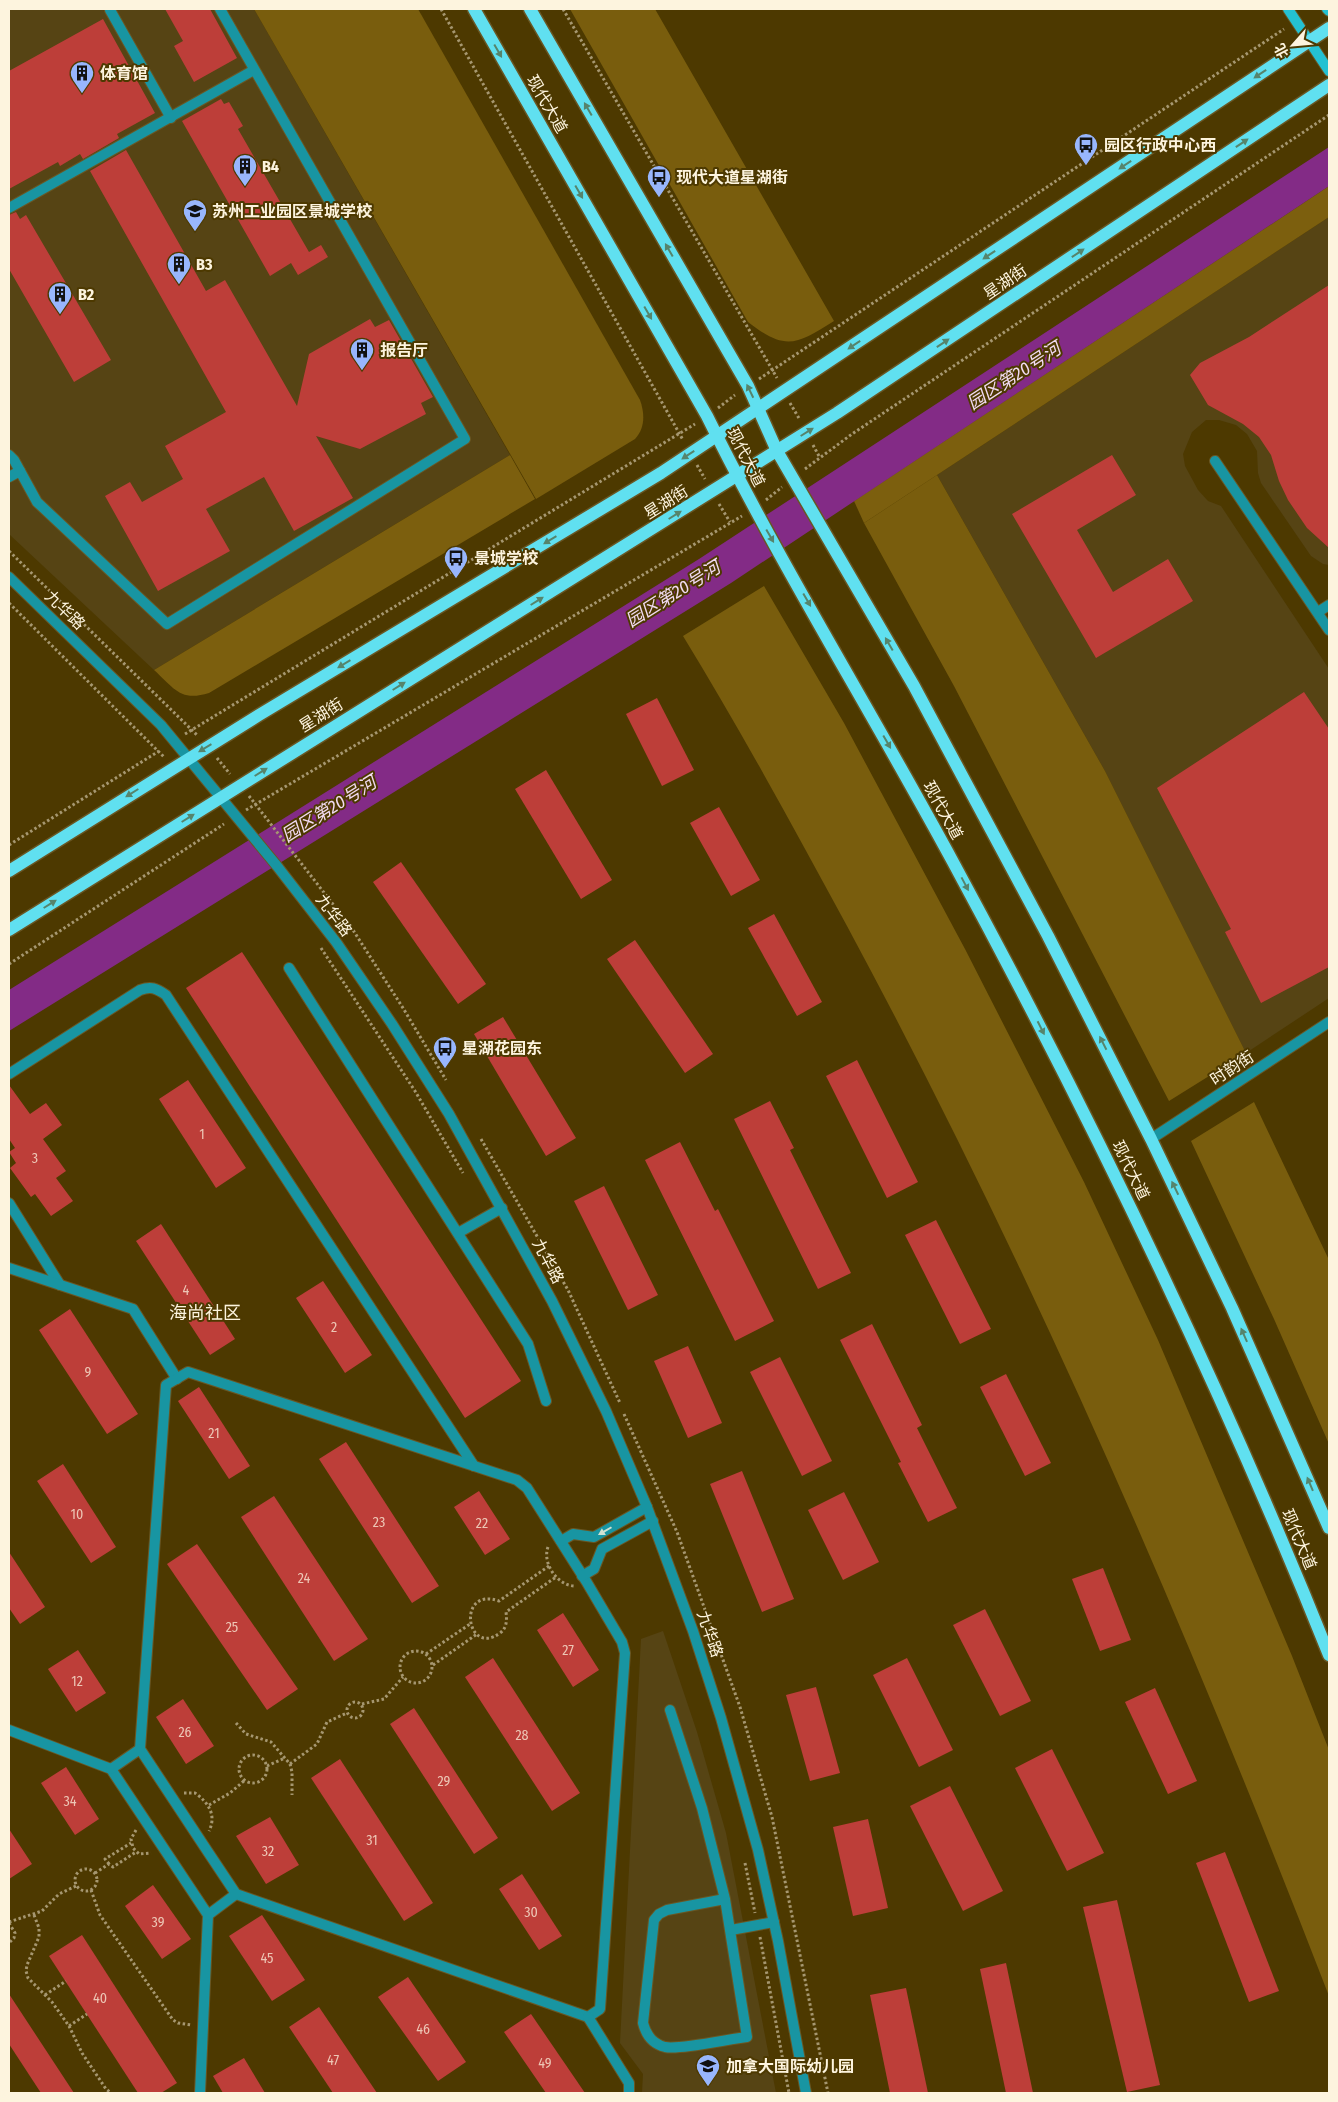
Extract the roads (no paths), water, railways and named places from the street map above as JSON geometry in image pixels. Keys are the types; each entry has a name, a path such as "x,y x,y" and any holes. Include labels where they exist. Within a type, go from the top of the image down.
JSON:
{"main road":[{"name":"现代大道","path":"474,9 707,416 736,477 957,869 1106,1156 1181,1313 1254,1475 1329,1655"},
{"name":"现代大道","path":"530,9 748,386 777,451 923,704 1048,936 1152,1139 1248,1343 1329,1528"},
{"path":"1288,9 1329,71"},
{"name":"星湖街","path":"9,871 188,758 691,454 1329,28"},
{"name":"星湖街","path":"9,930 807,432 1329,85"}],"street":[{"path":"9,455 14,460 37,502 167,624 465,439 220,9"},
{"path":"110,10 170,118"},
{"path":"9,208 254,70"},
{"path":"1215,460 1329,630"},
{"path":"9,477 20,472"},
{"name":"九华路","path":"9,577 151,714 277,866 336,942 392,1024 449,1114 552,1301 606,1411 653,1521 693,1631 721,1718 758,1850 798,2042 806,2093"},
{"path":"1318,612 1329,604"},
{"path":"289,968 528,1344 546,1401"},
{"path":"9,1074 140,990 149,987 158,989 166,995 474,1466"},
{"name":"时韵街","path":"1152,1139 1329,1022"},
{"path":"9,1203 60,1285"},
{"path":"458,1234 502,1208"},
{"path":"9,1268 132,1309 177,1379"},
{"path":"588,2017 600,2009 626,1654 622,1642 561,1541 523,1484 474,1466 188,1372 166,1385 140,1750 236,1894 588,2017 629,2084 629,2093"},
{"path":"561,1541 573,1534 594,1537 647,1507"},
{"path":"582,1576 594,1569 602,1549 653,1521"},
{"path":"670,1710 702,1808 725,1899 747,2037 665,2047 650,2039 643,2023 654,1920 659,1914 667,1910 725,1899"},
{"path":"9,1730 111,1770 208,1916 200,2093"},
{"path":"111,1770 140,1750"},
{"path":"208,1916 236,1894"},
{"path":"731,1930 774,1922"}],"water":[{"name":"园区第20号河","path":"1329,147 1329,186 731,583 9,1031 9,990 699,559"}],"place":[{"name":"体育馆","path":"82,94"},
{"name":"园区行政中心西","path":"1086,166"},
{"name":"B4","path":"245,187"},
{"name":"现代大道星湖街","path":"659,198"},
{"name":"苏州工业园区景城学校","path":"195,232"},
{"name":"B3","path":"179,285"},
{"name":"B2","path":"60,315"},
{"name":"报告厅","path":"362,371"},
{"name":"景城学校","path":"456,579"},
{"name":"星湖花园东","path":"445,1069"},
{"name":"加拿大国际幼儿园","path":"708,2087"}],"district":[{"name":"海尚社区","path":"205,1313"}]}
